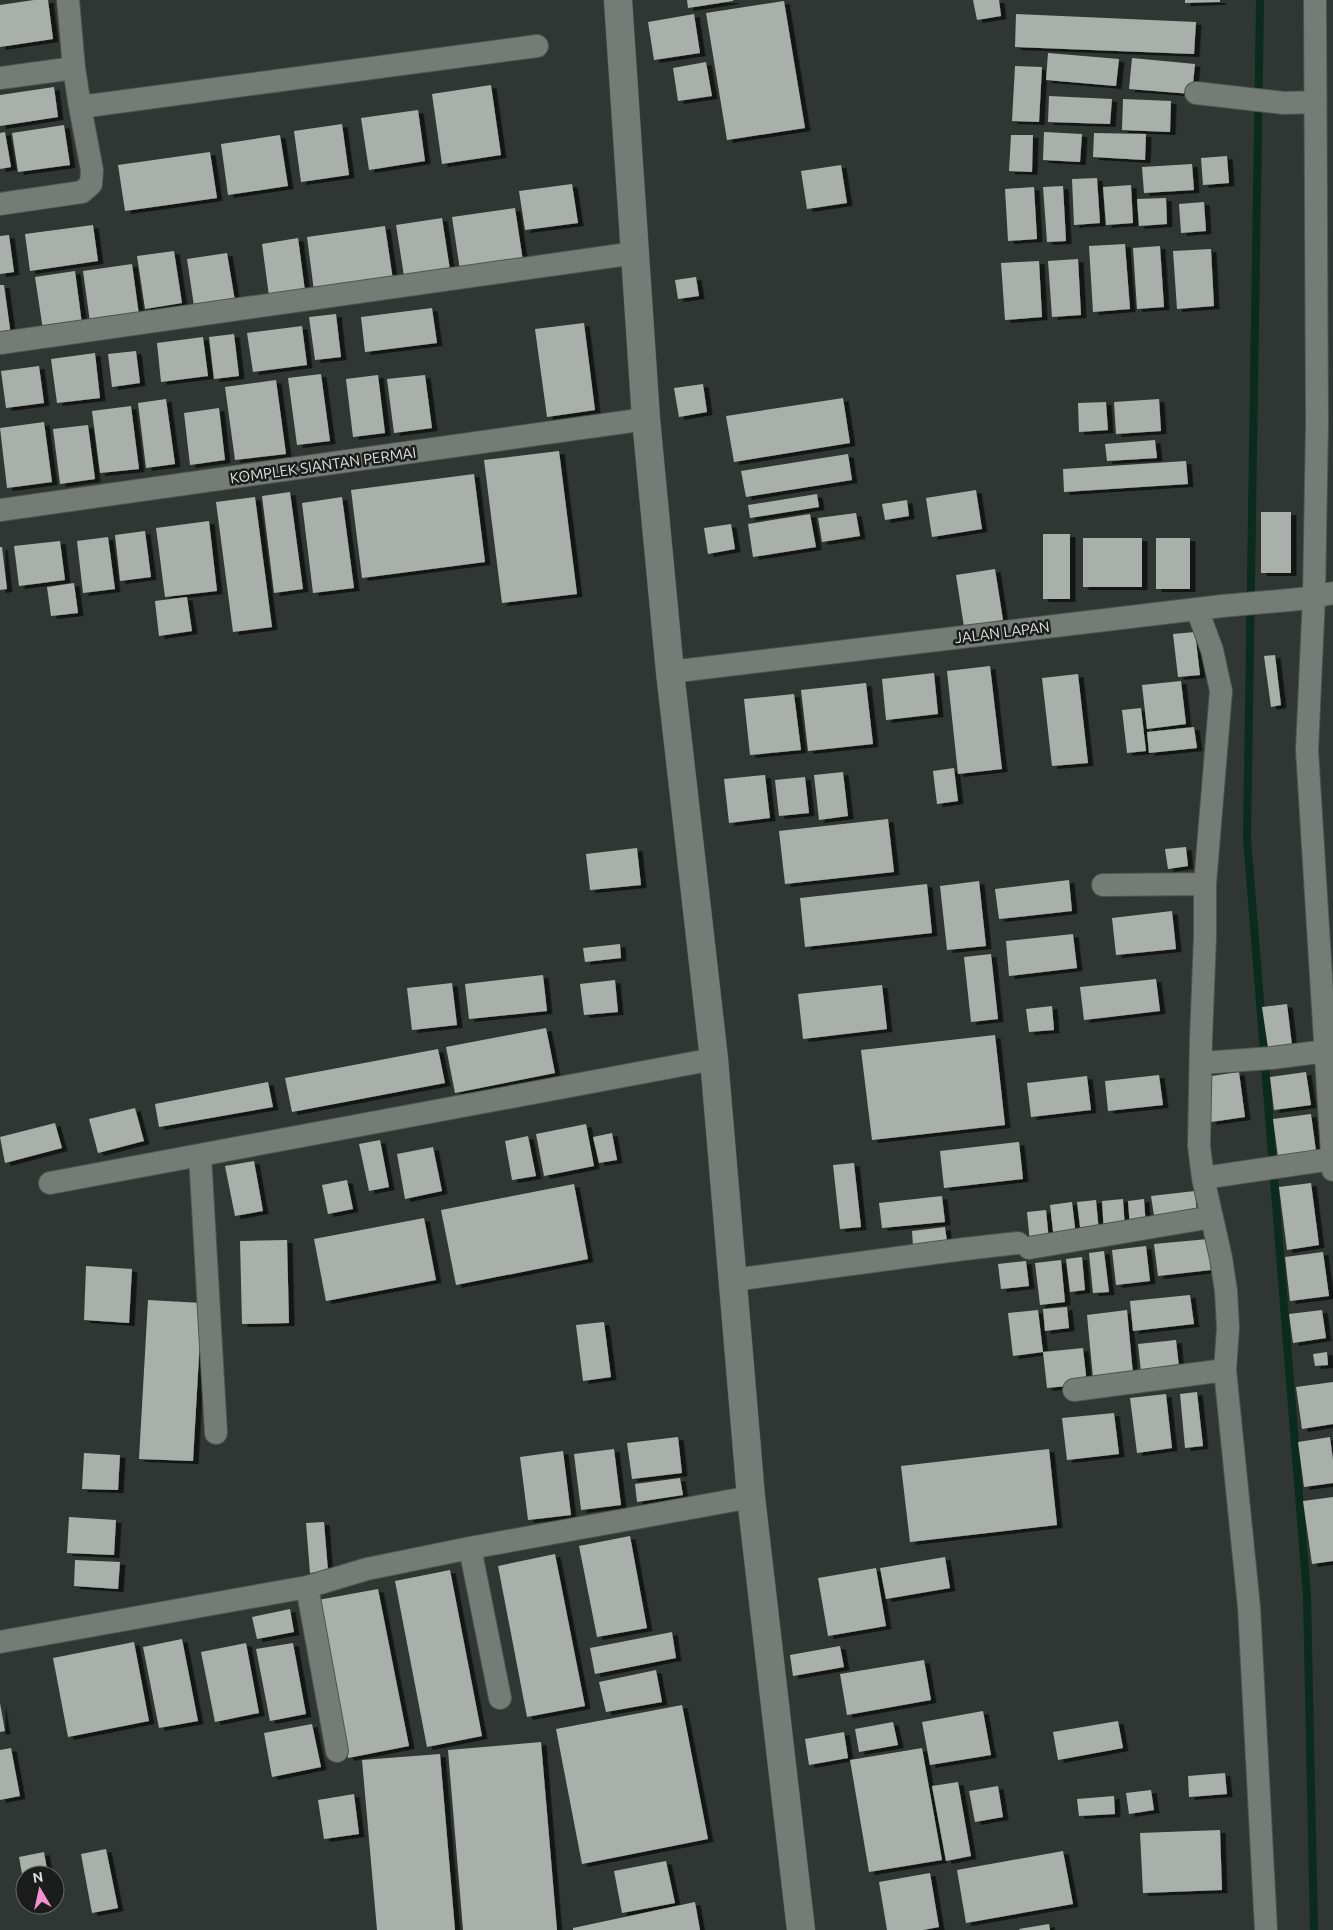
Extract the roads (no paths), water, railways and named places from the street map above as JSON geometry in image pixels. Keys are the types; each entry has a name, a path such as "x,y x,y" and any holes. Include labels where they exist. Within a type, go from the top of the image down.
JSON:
{"street":[{"path":"0,204 82,192 91,184 92,170 74,68 68,0"},
{"path":"618,0 646,419 670,672 714,1060 751,1497 802,1930"},
{"path":"1214,1176 1333,1159 1326,1051 1327,982 1307,750 1325,423 1325,155 1314,102 1315,0"},
{"path":"80,107 537,46"},
{"path":"0,78 74,68"},
{"path":"1196,93 1284,102 1314,102"},
{"path":"0,343 635,253"},
{"name":"KOMPLEK SIANTAN PERMAI","path":"0,510 646,419"},
{"name":"JALAN LAPAN","path":"670,672 1316,596"},
{"path":"1197,609 1212,650 1221,691 1205,884 1208,1063 1199,1146 1214,1176 1212,1218 1222,1258 1226,1291 1228,1328 1225,1370 1249,1607 1266,1930"},
{"path":"1104,885 1205,884"},
{"path":"1208,1063 1272,1058 1326,1051"},
{"path":"50,1183 714,1060"},
{"path":"200,1155 216,1433"},
{"path":"733,1280 964,1248 1023,1246 1151,1229 1155,1226 1212,1218"},
{"path":"1074,1390 1225,1370"},
{"path":"0,1642 307,1587 367,1569 470,1548 751,1497"},
{"path":"470,1548 500,1698"},
{"path":"307,1587 337,1751"}],"waterway":[{"path":"1260,0 1247,838 1307,1596 1314,1930"}]}
